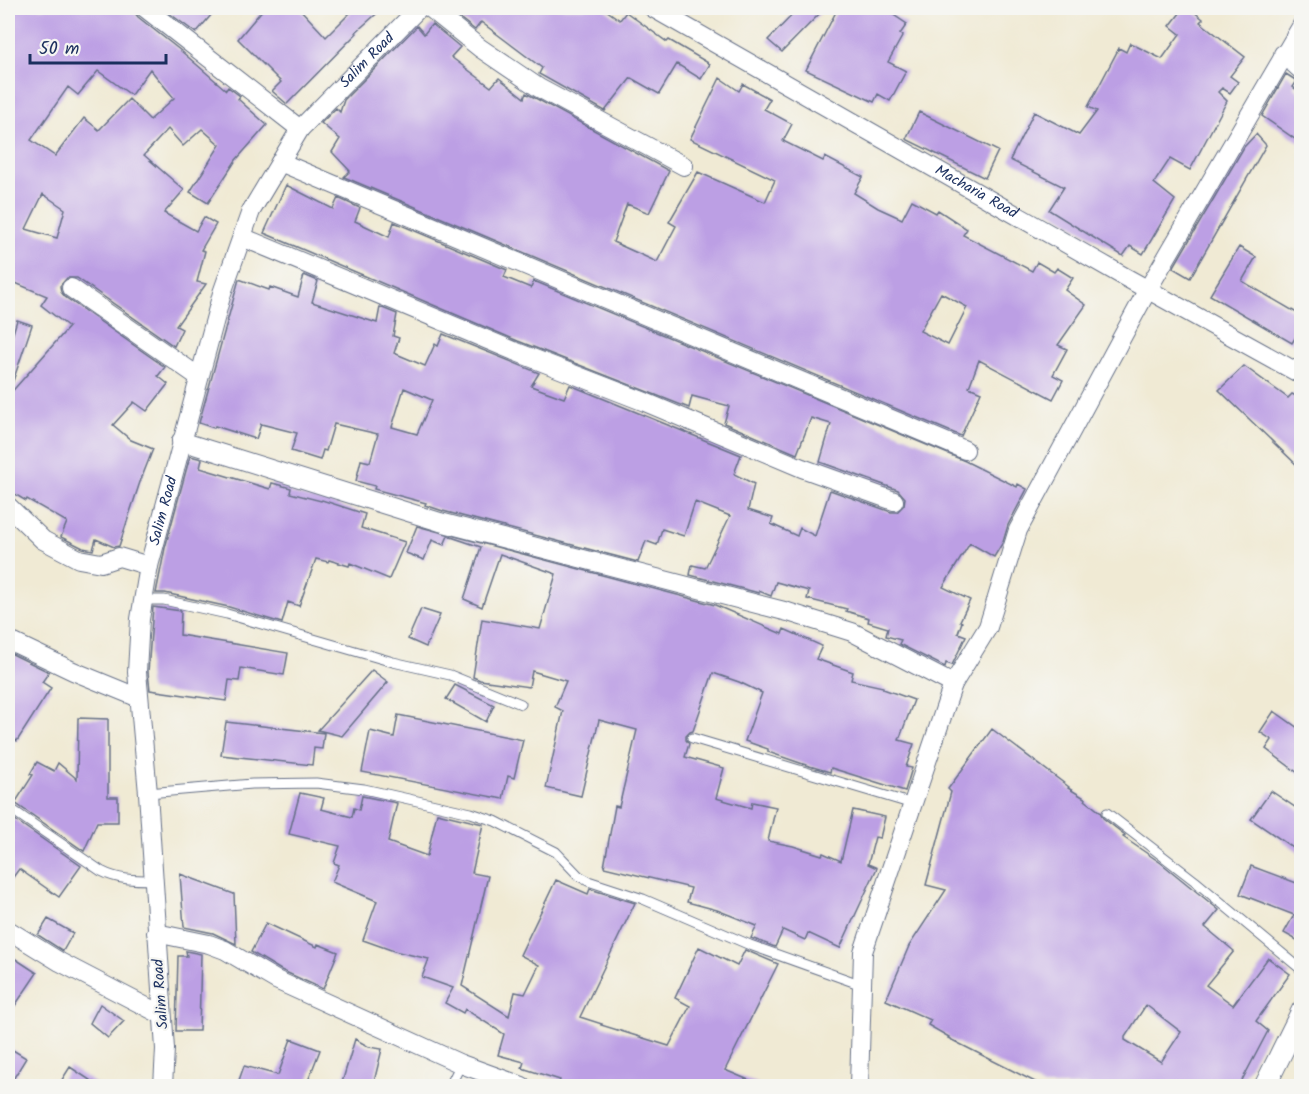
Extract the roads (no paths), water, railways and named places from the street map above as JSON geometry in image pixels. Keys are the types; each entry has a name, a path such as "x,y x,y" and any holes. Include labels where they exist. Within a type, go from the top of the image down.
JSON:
{"street":[{"path":"145,8 300,129"},
{"name":"Salim Road","path":"163,1086 165,1049 148,793 137,672 143,600 149,566 222,293 251,210 300,129 419,8"},
{"path":"430,8 480,48 538,88 684,166"},
{"name":"Macharia Road","path":"653,8 1302,375"},
{"path":"859,1086 863,952 953,684 988,627 1018,530 1148,289 1302,25"},
{"path":"1283,54 1302,71"},
{"path":"280,162 965,450"},
{"path":"242,237 802,468 894,501"},
{"path":"71,288 199,377"},
{"path":"181,441 440,522 809,618 852,632 953,684"},
{"path":"8,506 43,540 79,559 101,563 118,557 149,566"},
{"path":"8,640 73,671 139,698"},
{"path":"8,930 60,962 162,1015"},
{"path":"156,933 209,944 225,950 276,980 461,1064 522,1086"},
{"path":"1265,1086 1302,1011"}],"lane":[{"path":"143,600 164,600 227,614 393,662 450,675 521,704"},
{"path":"692,738 913,804"},
{"path":"148,793 252,784 316,783 364,789 471,813 495,821 556,852 579,876 588,881 643,899 750,945 862,985"},
{"path":"8,807 110,876 130,880 153,880"},
{"path":"1107,813 1189,876 1302,970"},
{"path":"450,1086 461,1064"}]}
